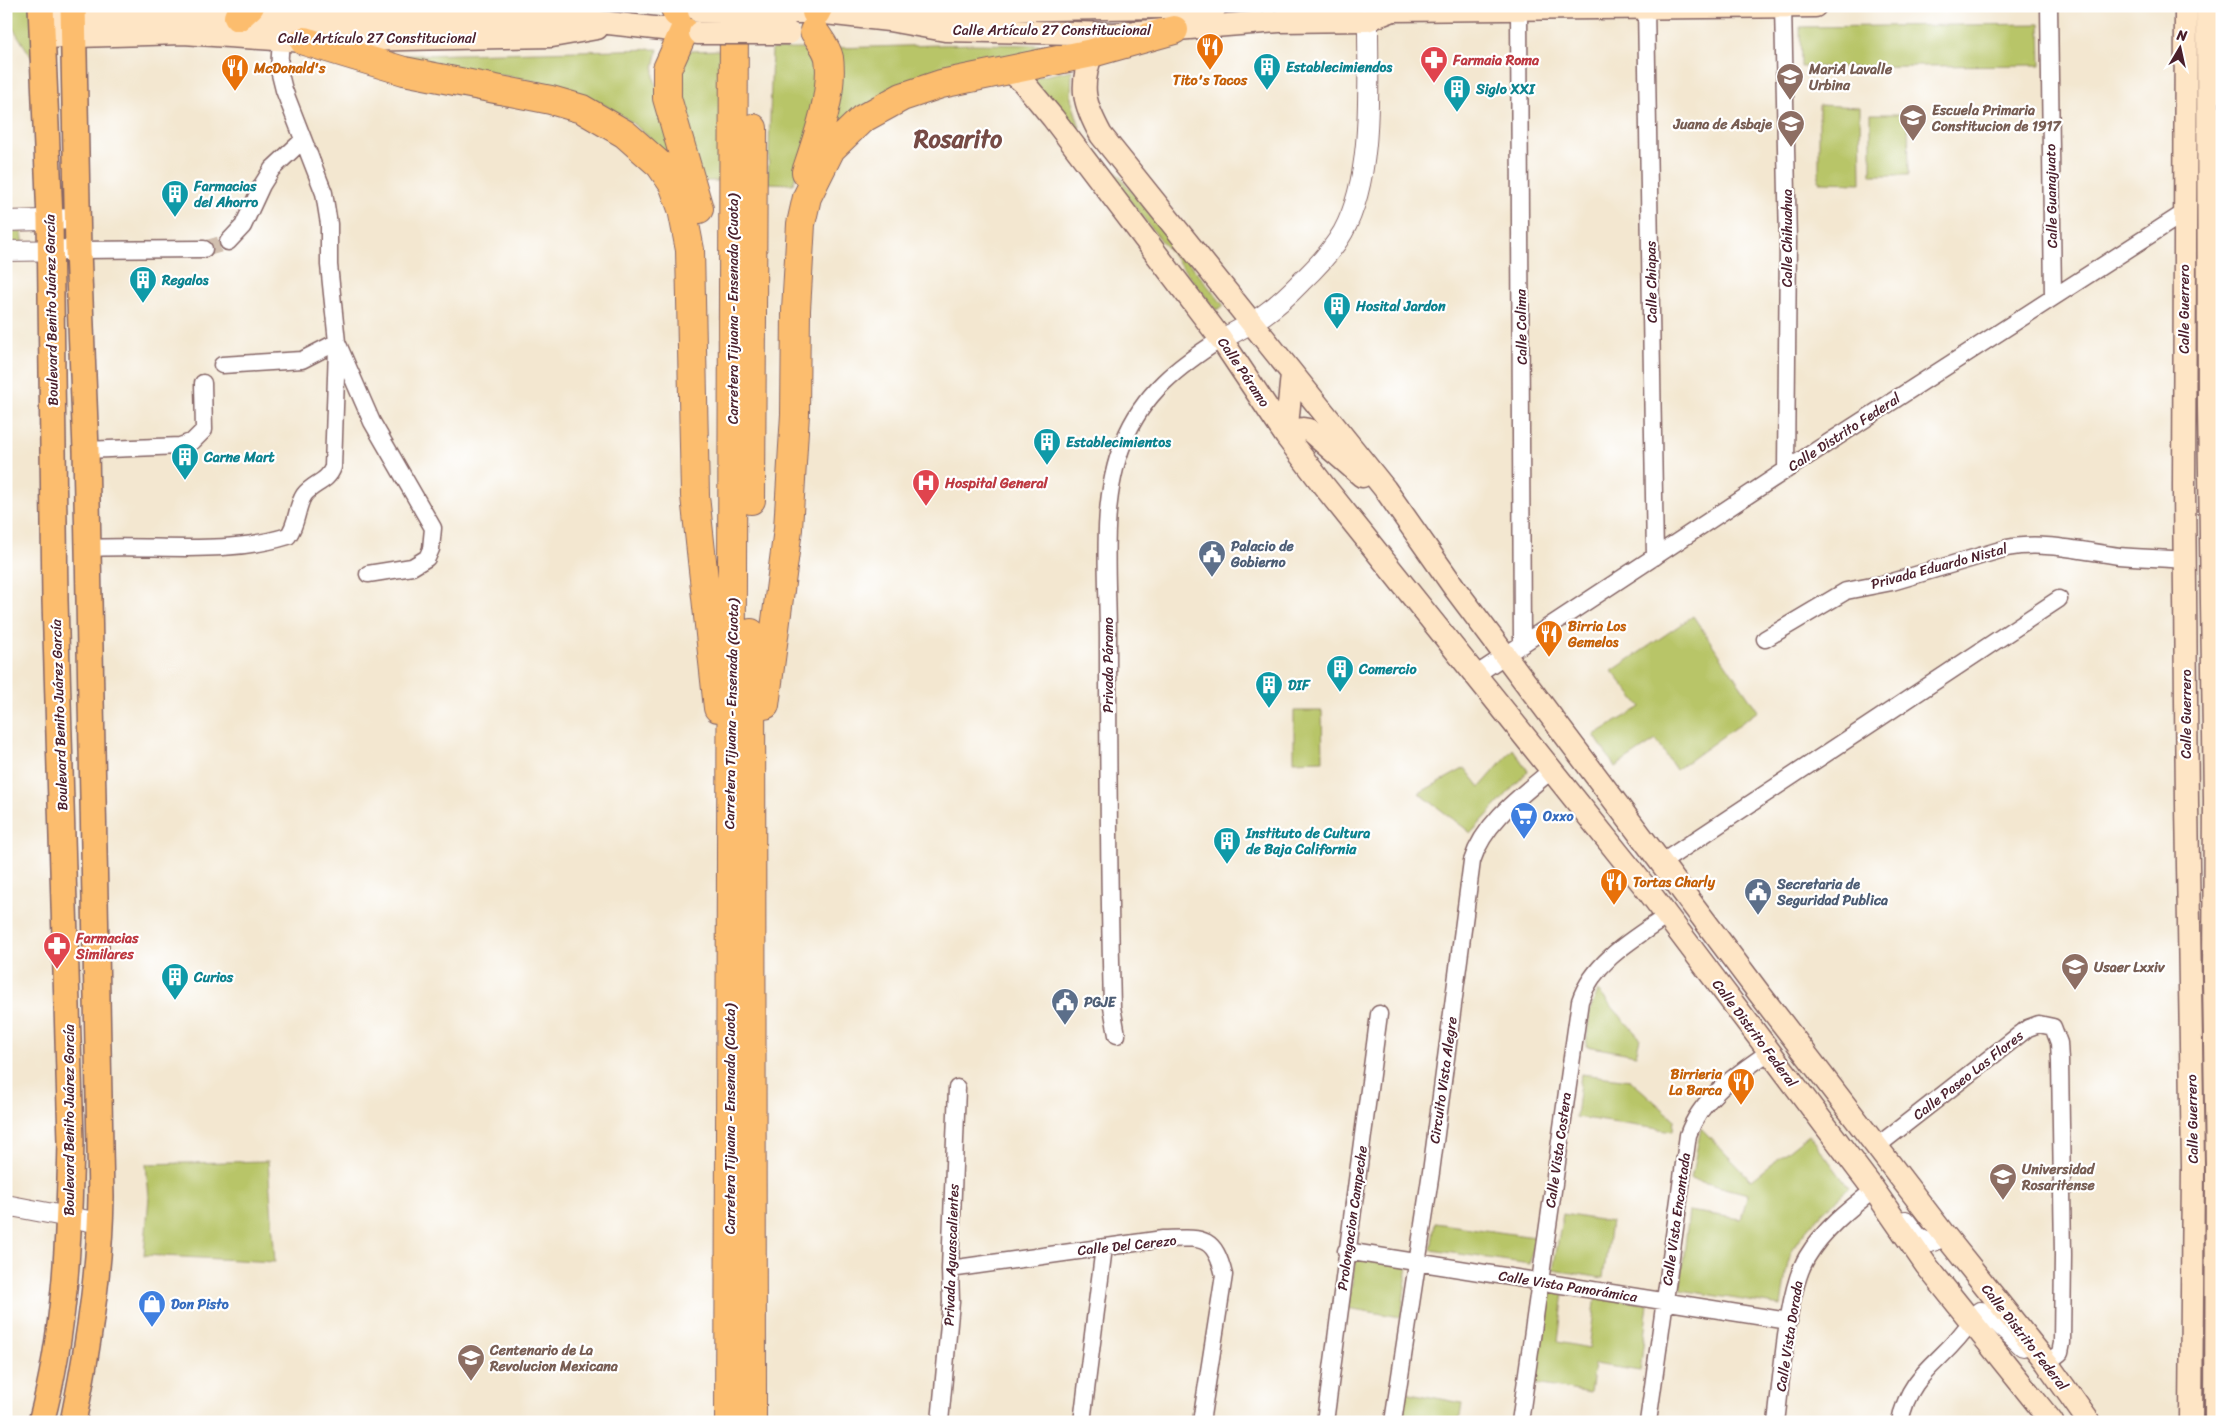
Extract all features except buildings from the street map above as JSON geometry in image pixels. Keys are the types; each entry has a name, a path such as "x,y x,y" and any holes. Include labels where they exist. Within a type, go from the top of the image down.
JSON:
{"highway":[{"name":"Carretera Tijuana - Ensenada (Cuota)","path":"734,6 732,647 741,755 752,1422"},
{"name":"Carretera Tijuana - Ensenada (Cuota)","path":"729,1422 731,1197 741,755 753,6"},
{"path":"687,19 667,69 666,88 669,110 698,202 703,231 703,569"},
{"path":"788,529 784,481 784,432 791,238 798,198 823,112 829,79 829,57 805,19"},
{"path":"292,40 404,71 551,100 582,109 625,134 660,165 673,184 682,208 690,250 695,488 715,692 723,734 741,755 762,721 768,682 788,529 796,414 796,310 801,224 807,197 819,169 831,149 846,132 862,120 902,97 941,84 1092,53 1174,30"}],"main road":[{"name":"Calle Artículo 27 Constitucional","path":"889,20 946,12 1216,6"},
{"name":"Calle Artículo 27 Constitucional","path":"74,20 183,33 292,40 552,36 621,24 687,19 889,20 955,30 1114,34 1378,11 1815,6"},
{"name":"Calle Guerrero","path":"2186,6 2184,213 2185,560 2186,805 2193,1165 2191,1422"},
{"name":"Calle Guerrero","path":"2208,6 2215,406 2218,800 2214,977 2219,1167 2216,1422"},
{"name":"Calle Artículo 27 Constitucional","path":"42,21 244,12 327,19 554,16 621,24"},
{"name":"Boulevard Benito Juárez García","path":"73,1422 82,1377 100,1223 86,450 78,250 74,20"},
{"name":"Boulevard Benito Juárez García","path":"41,1422 61,1316 69,1219 71,1141 68,977 55,600 50,220 42,21"},
{"path":"1092,53 1084,87 1091,118 1101,135 1385,489 1456,590 1514,650"},
{"name":"Calle Páramo","path":"1010,71 1023,82 1053,118 1221,339 1286,436 1383,561 1477,674"},
{"path":"1292,374 1286,436 1303,429 1310,430 1358,473 1385,489"},
{"name":"Calle Distrito Federal","path":"1514,650 1661,863 1943,1233 2047,1363 2089,1422"},
{"name":"Calle Distrito Federal","path":"1477,674 1667,916 1874,1190 1926,1264 2052,1422"}],"street":[{"name":"Calle Chihuahua","path":"1784,6 1788,242 1786,470"},
{"name":"Calle Guanajuato","path":"2048,6 2053,296"},
{"name":"Calle Chiapas","path":"1646,7 1655,557"},
{"name":"Calle Colima","path":"1514,650 1519,9"},
{"path":"1221,339 1253,324 1288,296 1329,252 1343,231 1356,199 1367,118 1369,52 1378,11"},
{"path":"88,548 237,547 270,542 288,536 297,521 304,495 329,477 333,467 337,342 330,284 329,224 324,192 284,90 279,70 292,40"},
{"path":"228,242 243,226 262,184 272,169 303,140"},
{"name":"Calle Distrito Federal","path":"1477,674 1786,470 2184,213"},
{"path":"6,221 78,219"},
{"path":"6,251 50,249 204,249"},
{"name":"Privada Páramo","path":"1117,1035 1112,998 1108,655 1107,524 1112,486 1123,442 1148,401 1176,369 1221,339"},
{"path":"222,365 302,360 337,342"},
{"path":"337,342 372,422 433,528 431,549 427,558 412,567 368,574"},
{"path":"86,450 180,446 193,441 204,430 203,383"},
{"path":"2185,406 2215,406"},
{"name":"Privada Eduardo Nistal","path":"1765,639 1846,591 1892,582 2007,548 2038,546 2121,556 2185,560"},
{"path":"1661,863 2059,599"},
{"name":"Circuito Vista Alegre","path":"1393,1422 1451,1023 1472,860 1477,846 1488,829 1552,770"},
{"name":"Calle Vista Costera","path":"1520,1422 1572,1047 1580,1002 1586,985 1614,955 1667,916"},
{"name":"Prolongacion Campeche","path":"1324,1422 1380,1014"},
{"name":"Calle Paseo Las Flores","path":"1876,1146 2028,1028 2039,1024 2052,1027 2059,1042 2060,1062 2063,1304 2062,1348 2057,1357 2047,1363"},
{"name":"Calle Vista Encantada","path":"1648,1422 1688,1135 1693,1119 1704,1105 1734,1077 1769,1052"},
{"name":"Privada Aguascalientes","path":"940,1422 952,1302 950,1269 957,1088"},
{"path":"2193,1165 2219,1167"},
{"path":"1874,1190 1896,1210 1918,1238 1927,1243 1934,1241 1943,1233"},
{"name":"Calle Vista Dorada","path":"1776,1422 1789,1321 1799,1273 1817,1242 1848,1210 1874,1190"},
{"path":"6,1205 69,1219 100,1223"},
{"name":"Calle Del Cerezo","path":"950,1269 1104,1247 1185,1238 1204,1241 1213,1246 1220,1258 1224,1275 1201,1422"},
{"path":"1082,1422 1104,1247"},
{"name":"Calle Vista Panorámica","path":"1346,1252 1664,1300 1789,1321"},
{"path":"1900,1422 1911,1388 1922,1373 1951,1347 1970,1320 1980,1312 1988,1313 2031,1353 2047,1363"}],"green space":[{"path":"6,6 41,6 46,80 6,17"},
{"path":"2040,24 2041,65 1801,67 1800,27"},
{"path":"974,44 1096,46 836,130 830,118 835,48"},
{"path":"658,49 654,77 674,164 656,144 626,118 583,94 518,78 382,56"},
{"path":"772,49 803,49 816,68 818,77 809,135 793,184 768,183"},
{"path":"723,50 723,181 703,181 684,116 681,84 689,51"},
{"path":"1072,70 1071,99 1080,127 1074,130 1029,79"},
{"path":"1819,105 1860,107 1861,183 1819,182"},
{"path":"1871,114 1908,114 1909,175 1871,175"},
{"path":"1092,147 1113,168 1224,306 1216,310 1089,149"},
{"path":"6,232 22,232 24,246 6,250"},
{"path":"1693,616 1758,711 1676,770 1656,740 1615,767 1594,735 1641,707 1612,671"},
{"path":"1294,711 1322,711 1323,760 1294,761"},
{"path":"1513,749 1528,771 1471,833 1419,793 1465,768 1480,787"},
{"path":"1598,991 1640,1038 1636,1055 1586,1046 1590,1010"},
{"path":"1581,1074 1630,1080 1674,1119 1673,1131 1576,1117"},
{"path":"1701,1128 1751,1180 1809,1134 1849,1188 1810,1226 1797,1243 1788,1265 1781,1306 1680,1290 1689,1211 1741,1219 1748,1194 1691,1179"},
{"path":"268,1161 275,1262 144,1255 149,1197 146,1164"},
{"path":"1563,1214 1611,1222 1603,1278 1553,1270"},
{"path":"1435,1223 1534,1237 1530,1264 1431,1250"},
{"path":"1357,1257 1408,1265 1401,1317 1347,1308"},
{"path":"1548,1289 1564,1292 1558,1342 1589,1348 1596,1296 1648,1304 1640,1371 1594,1364 1590,1393 1535,1384"},
{"path":"1405,1392 1462,1403 1459,1422 1402,1422"}],"tunnel":[{"path":"204,249 228,242"}],"place":[{"name":"Tito's Tacos","path":"1210,71"},
{"name":"Farmaia Roma","path":"1434,84"},
{"name":"Establecimiendos","path":"1267,91"},
{"name":"McDonald's","path":"235,92"},
{"name":"MariA Lavalle Urbina","path":"1790,101"},
{"name":"Siglo XXI","path":"1457,113"},
{"name":"Escuela Primaria Constitucion de 1917","path":"1913,142"},
{"name":"Juana de Asbaje","path":"1791,148"},
{"name":"Farmacias del Ahorro","path":"175,218"},
{"name":"Regalos","path":"143,304"},
{"name":"Hosital Jardon","path":"1337,330"},
{"name":"Establecimientos","path":"1047,466"},
{"name":"Carne Mart","path":"185,481"},
{"name":"Hospital General","path":"926,507"},
{"name":"Palacio de Gobierno","path":"1212,578"},
{"name":"Birria Los Gemelos","path":"1549,658"},
{"name":"Comercio","path":"1340,693"},
{"name":"DIF","path":"1269,709"},
{"name":"Oxxo","path":"1524,840"},
{"name":"Instituto de Cultura de Baja California","path":"1227,865"},
{"name":"Tortas Charly","path":"1614,906"},
{"name":"Secretaria de Seguridad Publica","path":"1758,916"},
{"name":"Farmacias Similares","path":"57,970"},
{"name":"Usaer Lxxiv","path":"2075,991"},
{"name":"Curios","path":"175,1001"},
{"name":"PGJE","path":"1065,1026"},
{"name":"Birrieria La Barca","path":"1741,1106"},
{"name":"Universidad Rosaritense","path":"2003,1201"},
{"name":"Don Pisto","path":"152,1328"},
{"name":"Centenario de La Revolucion Mexicana","path":"471,1382"}],"district":[{"name":"Rosarito","path":"958,139"}]}
